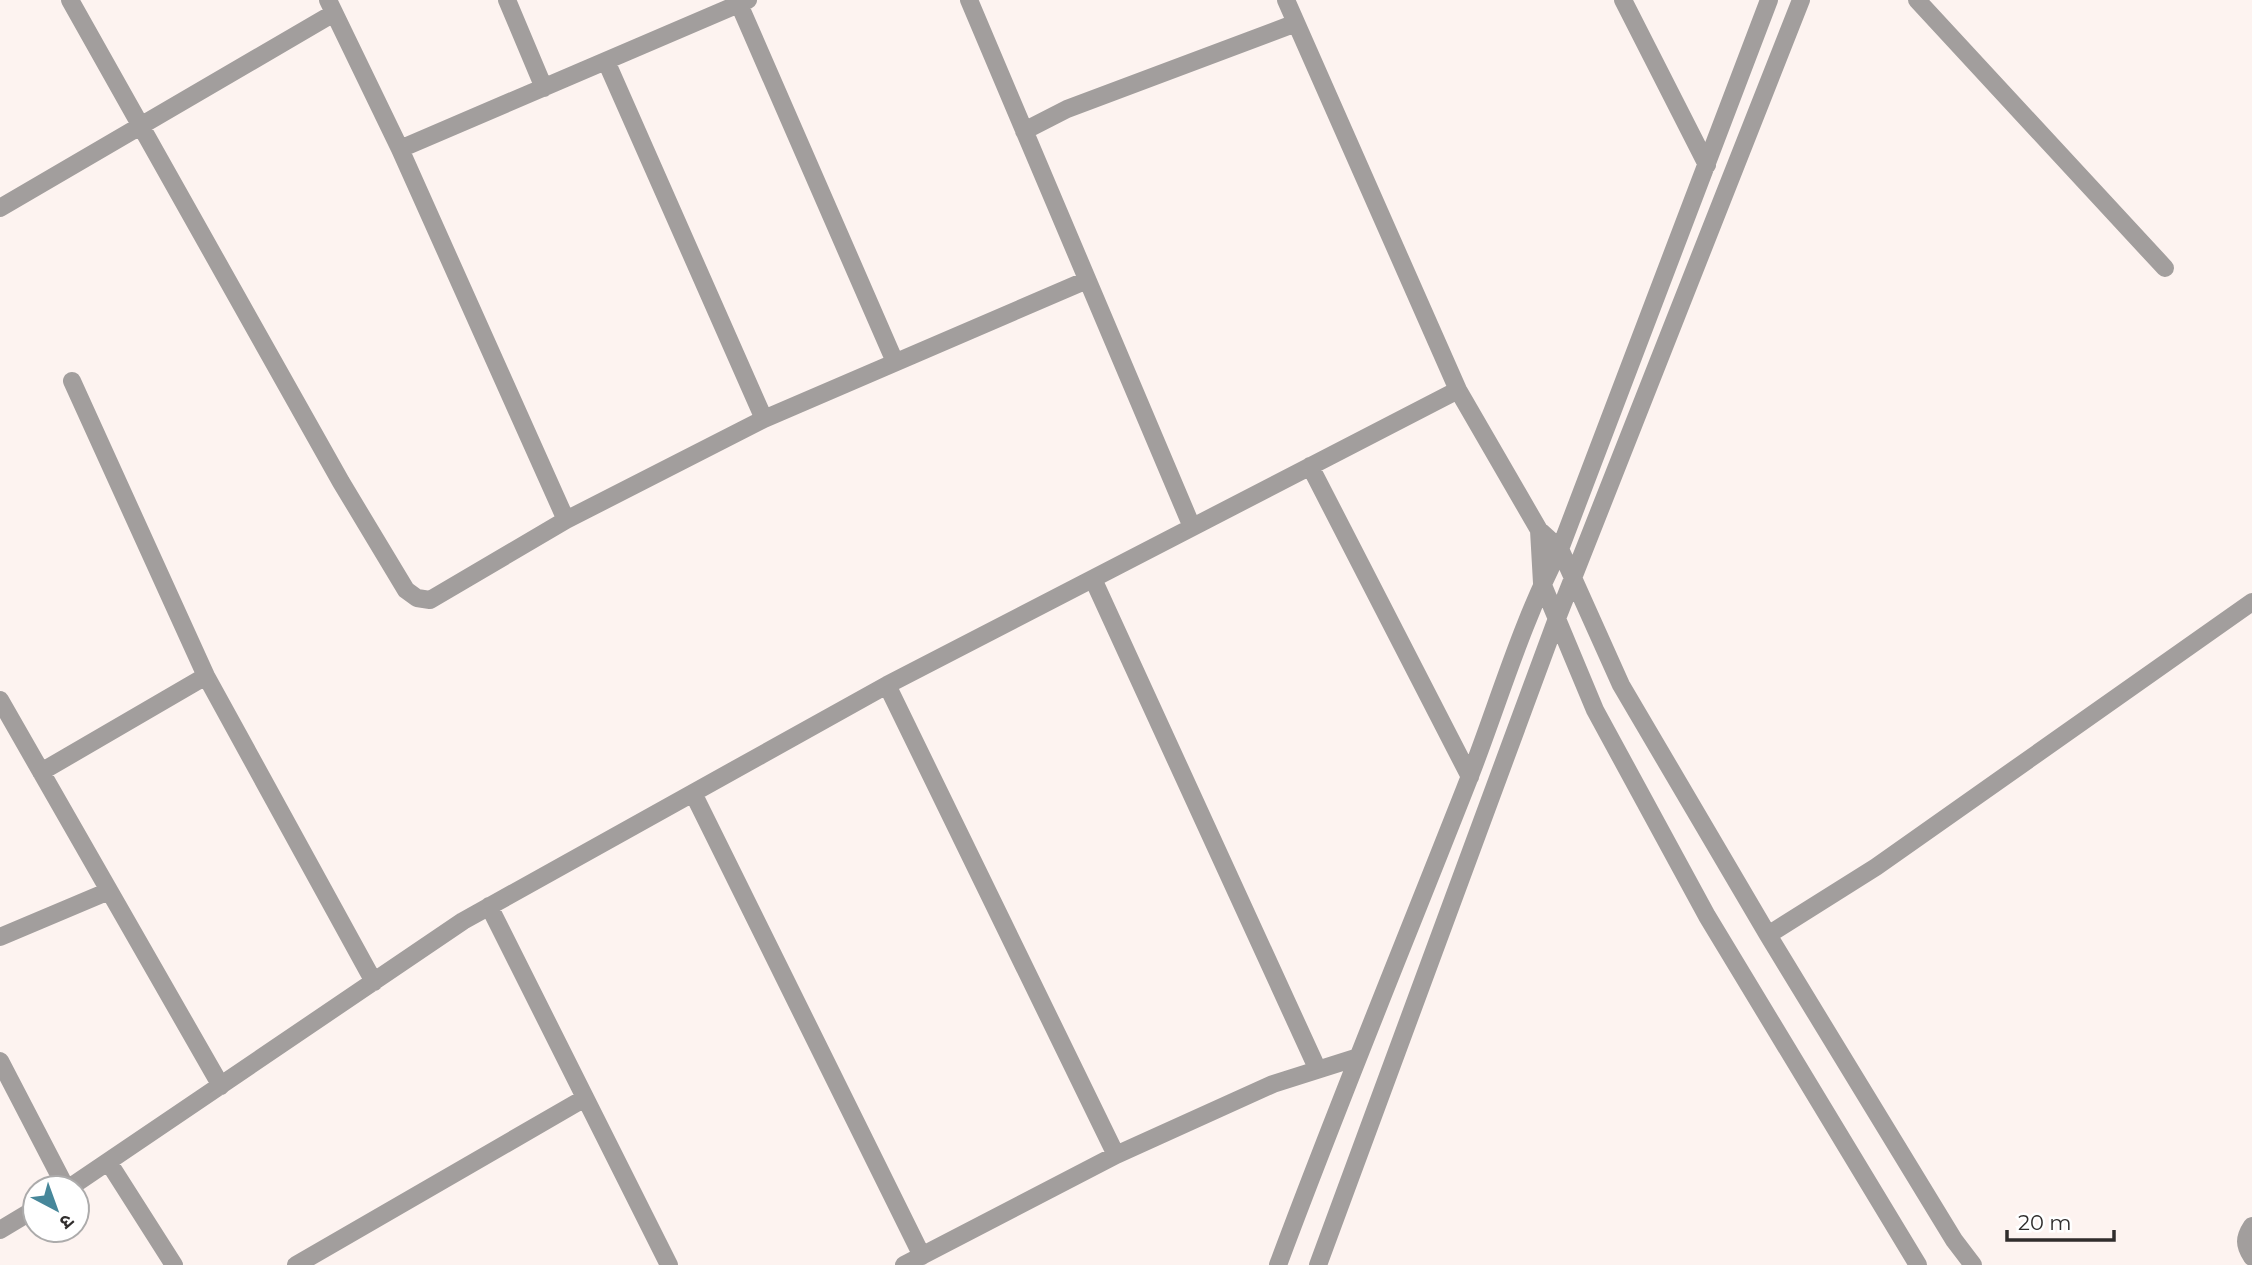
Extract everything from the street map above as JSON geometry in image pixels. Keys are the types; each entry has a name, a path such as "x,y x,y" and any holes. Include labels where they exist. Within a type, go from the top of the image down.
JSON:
{"street":[{"path":"70,0 341,482 407,590 416,598 430,600 566,520 764,418 1087,280"},
{"path":"508,0 544,88"},
{"path":"969,0 1192,527"},
{"path":"1286,0 1458,390 1539,530 1560,549 1621,685 1948,1231 1973,1265"},
{"path":"1623,0 1707,165"},
{"path":"1278,1265 1355,1058 1470,777 1542,583 1560,549 1769,0"},
{"path":"1318,1265 1556,621 1574,583 1801,0"},
{"path":"1917,0 2165,268"},
{"path":"400,149 744,2 895,362"},
{"path":"0,208 142,125 331,7 400,149 566,520"},
{"path":"1024,131 1067,109 1296,23"},
{"path":"606,61 764,418"},
{"path":"72,381 206,676 374,982"},
{"path":"90,1174 489,906 887,685 1458,390"},
{"path":"1310,466 1470,777"},
{"path":"1539,530 1542,583 1595,710 1707,916 1918,1265"},
{"path":"1093,579 1317,1068"},
{"path":"1768,934 1887,859 2252,602"},
{"path":"41,772 206,676"},
{"path":"887,685 1116,1155"},
{"path":"0,700 221,1086"},
{"path":"693,793 922,1256"},
{"path":"0,937 109,891"},
{"path":"489,906 669,1265"},
{"path":"904,1265 1116,1155 1273,1084 1355,1058"},
{"path":"0,1061 61,1174"},
{"path":"296,1265 585,1098"},
{"path":"108,1163 174,1265"},
{"path":"0,1230 21,1217"},
{"path":"2252,1226 2246,1234 2245,1245 2252,1257"}]}
